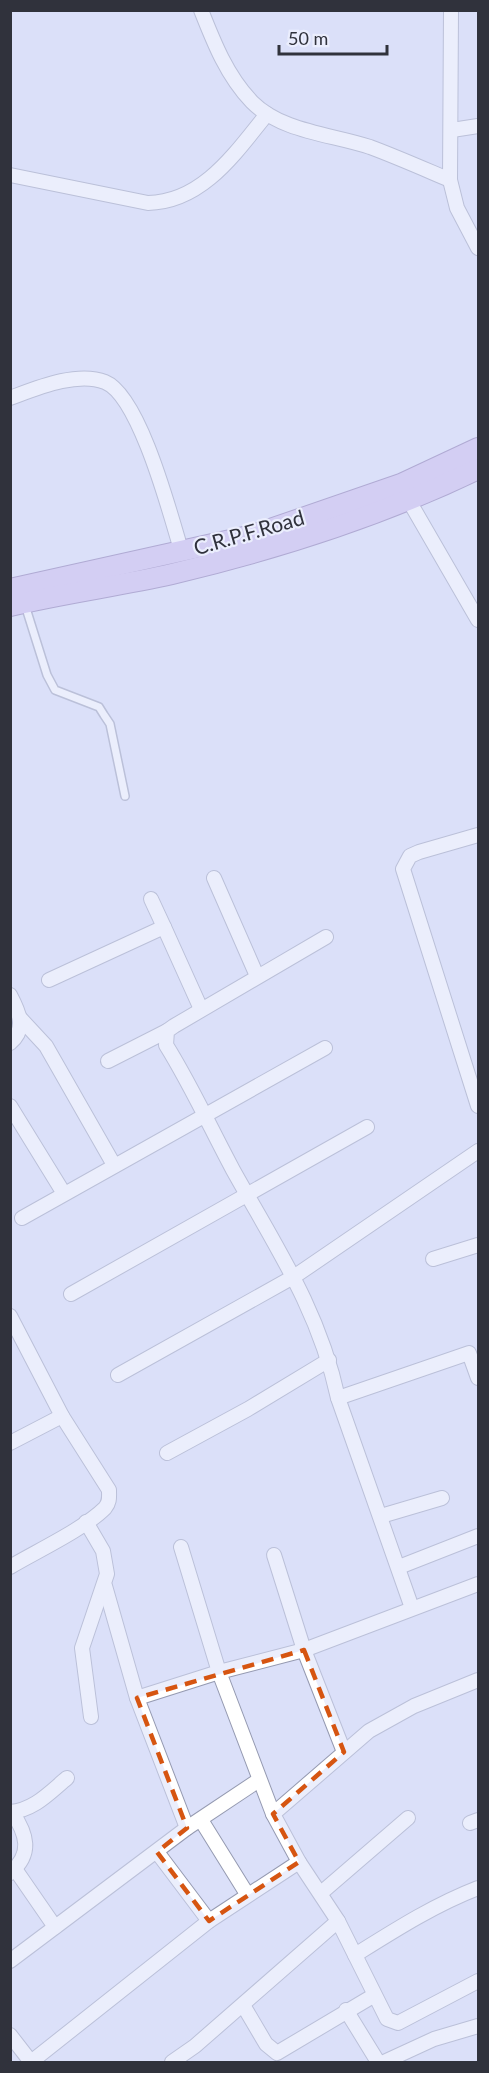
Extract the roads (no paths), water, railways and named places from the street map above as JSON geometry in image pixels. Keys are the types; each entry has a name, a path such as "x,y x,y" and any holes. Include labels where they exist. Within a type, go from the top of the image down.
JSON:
{"main road":[{"name":"C.R.P.F.Road","path":"15,599 254,535 401,484 478,448"},
{"name":"C.R.P.F.Road","path":"15,599 171,574 246,556 310,536 408,499 478,469"}],"street":[{"path":"201,10 222,61 252,101 267,114 291,125 370,147 450,180"},
{"path":"452,10 450,180 457,208 478,248"},
{"path":"10,175 148,203 161,203 189,193 221,169 267,114"},
{"path":"452,130 478,126"},
{"path":"10,398 39,387 82,379 106,382 114,388 125,402 147,444 182,553"},
{"path":"408,499 478,620"},
{"path":"478,835 410,856 403,869 478,1106"},
{"path":"214,878 257,976"},
{"path":"151,899 201,1009"},
{"path":"49,980 164,927"},
{"path":"108,1061 167,1031 326,937"},
{"path":"10,995 20,1018 46,1046 114,1165"},
{"path":"10,1043 20,1032 20,1018"},
{"path":"167,1031 166,1045 247,1195 295,1276 329,1360 338,1398 412,1608"},
{"path":"22,1218 63,1192 325,1048"},
{"path":"10,1106 63,1192"},
{"path":"71,1294 367,1127"},
{"path":"118,1375 295,1276 478,1151"},
{"path":"433,1259 478,1245"},
{"path":"10,1316 62,1416 109,1490 110,1498 106,1507 86,1522 10,1567"},
{"path":"338,1398 474,1352 478,1378"},
{"path":"167,1453 248,1409 329,1360"},
{"path":"10,1443 62,1416"},
{"path":"381,1516 442,1498"},
{"path":"86,1522 107,1563 105,1586 82,1648 91,1717"},
{"path":"399,1567 478,1536"},
{"path":"181,1547 219,1672 273,1814 299,1862 338,1921 373,1996 387,2019 398,2023 478,1981"},
{"path":"274,1555 304,1650 344,1752"},
{"path":"137,1698 219,1672 304,1650 478,1584"},
{"path":"105,1586 137,1698 187,1828"},
{"path":"273,1814 369,1731 414,1706 478,1680"},
{"path":"55,1927 13,1871 22,1862 27,1849 24,1830 11,1812 36,1804 67,1778"},
{"path":"10,1960 187,1828 259,1780"},
{"path":"321,1893 408,1818"},
{"path":"201,1820 247,1894"},
{"path":"157,1852 209,1921"},
{"path":"10,2035 31,2062 209,1921 299,1862"},
{"path":"355,1954 423,1914 478,1888"},
{"path":"172,2062 243,2005 338,1921"},
{"path":"243,2005 266,2044 277,2053 373,1996"},
{"path":"346,2010 378,2062"},
{"path":"384,2062 434,2039 478,2026"}],"lane":[{"path":"15,599 55,690 99,707 110,724 125,796"}]}
